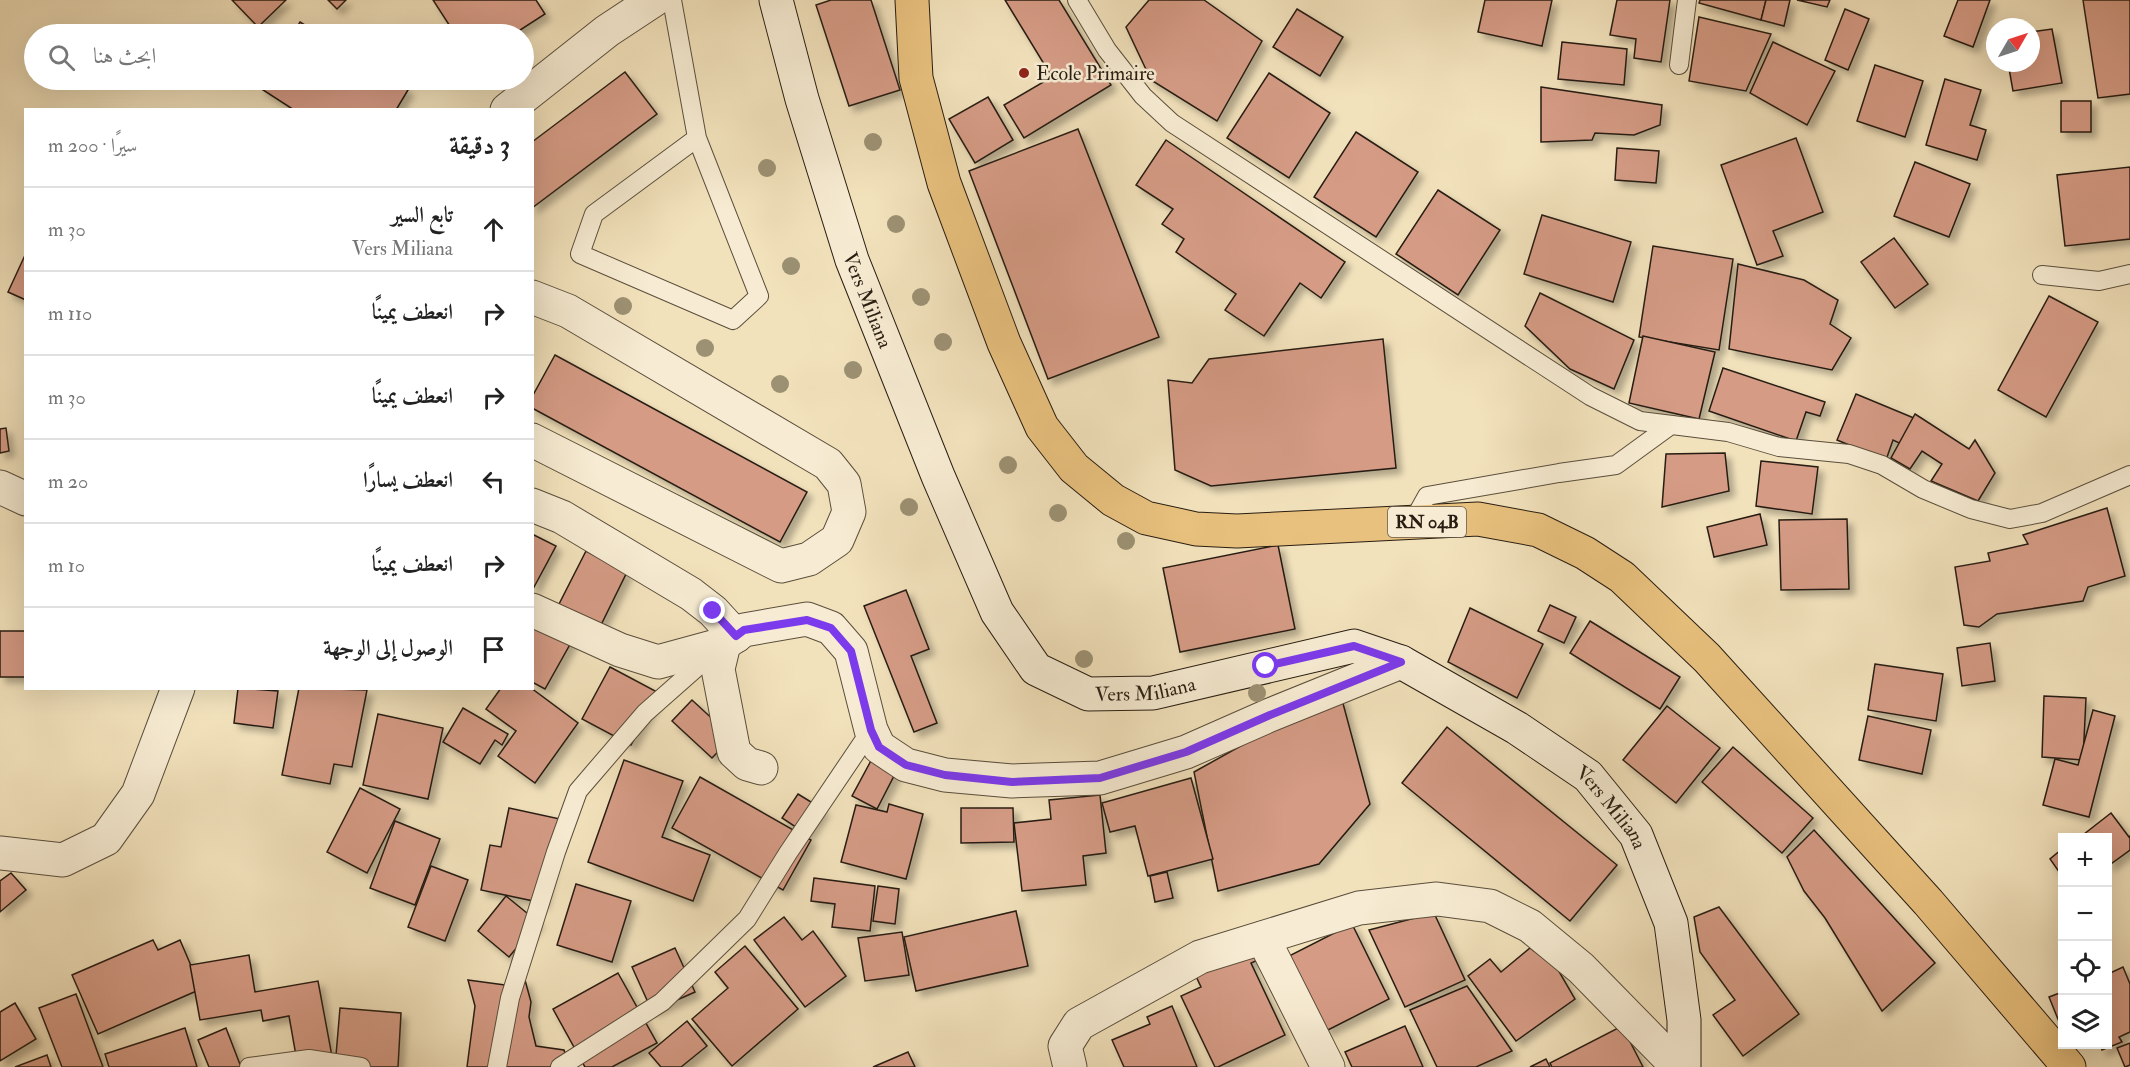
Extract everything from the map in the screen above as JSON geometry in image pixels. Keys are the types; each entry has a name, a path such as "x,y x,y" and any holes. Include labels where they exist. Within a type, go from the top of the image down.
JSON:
{"main road":[{"name":"RN 04B","path":"912,0 912,38 916,78 944,183 1004,343 1042,427 1074,468 1113,500 1146,518 1196,530 1237,531 1478,519 1538,530 1585,553 1622,576 1707,658 1928,902 2069,1067"}],"street":[{"path":"534,89 607,31 654,0"},
{"name":"Vers Miliana","path":"776,0 802,99 852,260 938,476 997,612 1036,669 1088,694 1153,693 1354,646 1401,662 1517,728 1588,776 1635,835 1671,923 1684,1020 1684,1067"},
{"path":"510,108 532,90"},
{"path":"534,298 568,311 828,464 844,484 849,512 837,540 809,559 781,566 534,441"},
{"path":"0,487 24,498"},
{"path":"534,506 562,517 691,594 713,611 730,640"},
{"path":"534,611 620,650 658,662 730,640 744,630 807,620 831,628 851,651 871,730 879,747 906,765 945,775 1012,782 1100,778 1186,752 1401,662"},
{"path":"730,640 718,669 734,752 747,764 761,768"},
{"path":"0,853 63,860 106,839 138,794 177,690"},
{"path":"1070,1067 1065,1046 1079,1024 1200,957 1359,908 1437,899 1490,906 1530,926 1581,968 1678,1067"},
{"path":"1263,938 1328,1067"}],"lane":[{"path":"672,0 697,138 759,296 733,320 580,254 594,214 697,138"},
{"path":"1077,0 1107,50 1143,96 1172,123 1590,396 1640,421 1728,432 1779,447 1849,454 1882,465 1923,489 1971,509 2010,519 2042,513 2130,475"},
{"path":"1680,65 1687,0"},
{"path":"2042,275 2099,281 2130,274"},
{"path":"1412,523 1427,496 1616,465 1671,425"},
{"path":"497,1067 510,998 556,852 578,791 645,713 730,640"},
{"path":"560,1067 662,1002 747,919 788,853 871,730"},
{"path":"249,1067 309,1059 361,1067"}],"building":[{"path":"232,0 286,0 261,24 255,24"},
{"path":"328,0 346,0 337,9"},
{"path":"433,0 536,0 545,14 530,24 449,24"},
{"path":"831,0 871,0 900,90 849,106 816,5"},
{"path":"1005,0 1059,0 1111,85 1024,138 1004,105 1052,77"},
{"path":"1149,0 1204,0 1262,41 1217,121 1151,80 1126,27"},
{"path":"1485,0 1552,0 1542,46 1478,32"},
{"path":"1617,0 1670,0 1661,62 1634,58 1636,39 1610,35"},
{"path":"1700,0 1766,0 1761,20 1699,3"},
{"path":"1766,0 1790,0 1784,26 1761,20"},
{"path":"1797,0 1830,0 1827,7"},
{"path":"1958,0 1990,0 1973,47 1944,36"},
{"path":"2083,0 2130,0 2130,94 2098,98"},
{"path":"1297,9 1343,37 1320,76 1273,47"},
{"path":"1845,9 1869,19 1848,70 1825,60"},
{"path":"1699,17 1771,34 1746,91 1689,81"},
{"path":"2052,29 2062,83 2013,91 2010,72 2040,72 2040,31"},
{"path":"1562,42 1627,49 1624,85 1558,79"},
{"path":"1773,42 1835,71 1807,125 1750,93"},
{"path":"1875,65 1923,81 1905,137 1857,121"},
{"path":"625,72 657,114 534,206 534,140"},
{"path":"1269,73 1330,113 1289,178 1227,138"},
{"path":"1945,79 1981,90 1970,125 1986,130 1977,160 1926,145"},
{"path":"1541,87 1662,105 1660,125 1634,135 1595,133 1592,140 1541,142"},
{"path":"263,90 408,90 397,108 291,108"},
{"path":"988,97 1013,140 975,163 949,119"},
{"path":"2061,101 2091,101 2091,132 2061,132"},
{"path":"1078,129 1159,337 1048,379 969,171"},
{"path":"1356,132 1418,172 1376,237 1314,197"},
{"path":"1796,138 1823,212 1773,231 1783,256 1757,265 1721,165"},
{"path":"1166,140 1345,262 1321,298 1300,283 1264,336 1225,310 1236,294 1176,252 1184,239 1162,224 1173,209 1136,185"},
{"path":"1617,148 1659,151 1656,183 1615,180"},
{"path":"1915,162 1970,184 1949,237 1894,216"},
{"path":"2130,167 2130,239 2065,246 2057,175"},
{"path":"1438,190 1500,230 1458,295 1396,254"},
{"path":"1542,215 1631,242 1613,302 1524,274"},
{"path":"1894,238 1928,284 1895,308 1861,262"},
{"path":"1653,246 1733,259 1719,350 1639,337"},
{"path":"24,257 24,299 8,292"},
{"path":"1738,264 1804,280 1838,300 1830,324 1851,338 1832,370 1729,349"},
{"path":"1540,293 1634,340 1614,389 1570,369 1525,326"},
{"path":"2049,296 2098,322 2046,417 1998,390"},
{"path":"1643,336 1715,352 1699,419 1629,403"},
{"path":"1383,339 1396,468 1211,486 1175,470 1168,380 1192,383 1209,359"},
{"path":"555,355 807,492 780,542 534,409 534,393"},
{"path":"1723,368 1825,402 1820,416 1806,412 1796,441 1709,411"},
{"path":"1856,394 1921,421 1910,448 1893,440 1886,460 1837,440"},
{"path":"1915,414 1969,449 1975,440 1995,473 1978,501 1931,481 1942,464 1922,451 1910,469 1891,458"},
{"path":"6,428 9,451 0,453 0,429"},
{"path":"1725,453 1729,491 1662,507 1666,454"},
{"path":"1761,461 1818,467 1812,514 1756,506"},
{"path":"2107,508 2125,576 2088,587 2083,601 1997,614 1979,627 1964,625 1955,567 1990,561 1988,553 2028,544 2023,535"},
{"path":"1760,514 1767,545 1714,557 1707,527"},
{"path":"1847,519 1849,589 1781,590 1779,520"},
{"path":"534,535 556,546 534,587"},
{"path":"1278,545 1295,629 1180,652 1163,568"},
{"path":"586,551 627,572 597,633 555,612"},
{"path":"906,590 929,649 911,656 937,723 914,732 864,606"},
{"path":"1550,605 1576,617 1564,643 1538,631"},
{"path":"1470,608 1543,644 1517,698 1448,662"},
{"path":"534,617 573,639 545,689 534,683"},
{"path":"1590,621 1680,677 1660,709 1570,653"},
{"path":"0,631 24,631 24,677 0,677"},
{"path":"1990,643 1995,681 1962,686 1957,648"},
{"path":"1875,664 1943,674 1936,721 1868,710"},
{"path":"610,667 659,693 631,745 582,719"},
{"path":"238,690 278,691 273,728 234,723"},
{"path":"299,690 367,690 352,767 334,764 330,784 282,775"},
{"path":"500,690 534,690 578,723 535,783 498,756 516,731 486,709"},
{"path":"1341,696 1370,804 1319,864 1218,891 1194,772 1273,728"},
{"path":"2044,696 2086,698 2083,760 2042,757"},
{"path":"692,700 732,737 712,758 672,721"},
{"path":"1667,706 1720,748 1676,803 1623,760"},
{"path":"463,708 508,734 502,745 495,740 480,764 443,742"},
{"path":"2093,710 2115,716 2089,817 2043,805 2055,759 2078,765"},
{"path":"378,714 443,728 428,799 363,785"},
{"path":"1868,716 1931,730 1922,774 1859,760"},
{"path":"1447,727 1617,865 1570,921 1402,783"},
{"path":"1733,747 1813,818 1782,853 1702,782"},
{"path":"873,757 897,770 877,809 852,796"},
{"path":"624,760 683,781 662,837 710,855 693,901 588,862"},
{"path":"700,777 811,840 783,890 672,828"},
{"path":"1191,778 1213,859 1148,876 1135,826 1110,832 1102,803"},
{"path":"360,788 400,809 367,873 327,852"},
{"path":"798,794 824,810 808,835 782,818"},
{"path":"1100,795 1106,853 1083,856 1086,885 1022,891 1014,823 1051,819 1049,800"},
{"path":"889,804 923,814 906,879 841,862 856,805 887,812"},
{"path":"509,808 560,819 543,903 481,890 490,845 501,847"},
{"path":"961,808 1013,808 1014,842 961,843"},
{"path":"2111,813 2130,836 2130,850 2112,863 2112,833 2085,833"},
{"path":"395,821 440,839 415,905 370,888"},
{"path":"1814,830 1935,963 1882,1011 1825,918 1804,891 1787,857"},
{"path":"2058,852 2058,870 2050,859"},
{"path":"431,866 468,880 445,941 408,927"},
{"path":"1167,872 1173,898 1155,902 1150,876"},
{"path":"11,873 26,890 0,912 0,881"},
{"path":"814,878 875,886 870,931 832,927 835,904 811,901"},
{"path":"576,884 631,901 612,962 557,945"},
{"path":"878,886 899,889 895,924 873,921"},
{"path":"506,896 538,922 509,957 478,931"},
{"path":"1719,907 1799,1014 1743,1056 1713,1015 1735,1000 1700,952 1694,917"},
{"path":"1016,911 1028,966 916,991 904,937"},
{"path":"1434,913 1465,980 1405,1007 1369,930"},
{"path":"784,917 802,940 813,931 846,976 805,1007 754,940"},
{"path":"1352,924 1389,999 1326,1031 1289,956"},
{"path":"902,932 909,975 865,981 858,938"},
{"path":"153,940 158,950 180,940 201,989 98,1034 72,975"},
{"path":"1254,944 1260,959 1251,963 1285,1035 1215,1067 1181,996 1201,987 1194,972"},
{"path":"745,946 798,1009 732,1066 692,1019 728,988 715,972"},
{"path":"675,948 695,992 652,1011 632,967"},
{"path":"1530,948 1557,968 1575,999 1516,1041 1468,976 1490,959 1501,972"},
{"path":"249,955 255,992 318,981 334,1067 298,1067 289,1016 263,1021 261,1010 200,1020 190,965"},
{"path":"2123,967 2130,984 2130,1032 2119,1037 2122,1042 2112,1046 2112,995 2112,972"},
{"path":"618,973 657,1043 612,1067 585,1067 553,1009"},
{"path":"468,980 505,985 525,980 531,1002 529,1017 536,1046 564,1050 569,1067 467,1067 475,1006"},
{"path":"1467,986 1512,1051 1476,1067 1437,1067 1410,1010"},
{"path":"76,994 103,1067 62,1067 39,1008"},
{"path":"2058,994 2058,1019 2049,997"},
{"path":"15,1003 36,1039 0,1061 0,1012"},
{"path":"1172,1006 1197,1067 1124,1067 1112,1040 1150,1024 1147,1017"},
{"path":"340,1008 401,1013 398,1067 335,1067"},
{"path":"687,1021 707,1046 681,1067 661,1067 649,1053"},
{"path":"1405,1026 1423,1067 1352,1067 1345,1052"},
{"path":"1622,1026 1643,1067 1552,1067 1550,1063"},
{"path":"185,1028 197,1067 109,1067 105,1054"},
{"path":"226,1028 241,1067 209,1067 198,1040"},
{"path":"2130,1043 2130,1065 2125,1067 2117,1048"},
{"path":"908,1052 915,1067 873,1067"},
{"path":"47,1055 51,1067 15,1067"},
{"path":"1546,1059 1550,1067 1530,1067"}],"place":[{"name":"Ecole Primaire","path":"1024,73"}],"route":[{"path":"713,611 736,636 744,630 807,620 831,628 851,651 871,730 879,747 906,765 945,775 1012,782 1100,778 1186,752 1401,662 1354,646 1266,666"}]}
